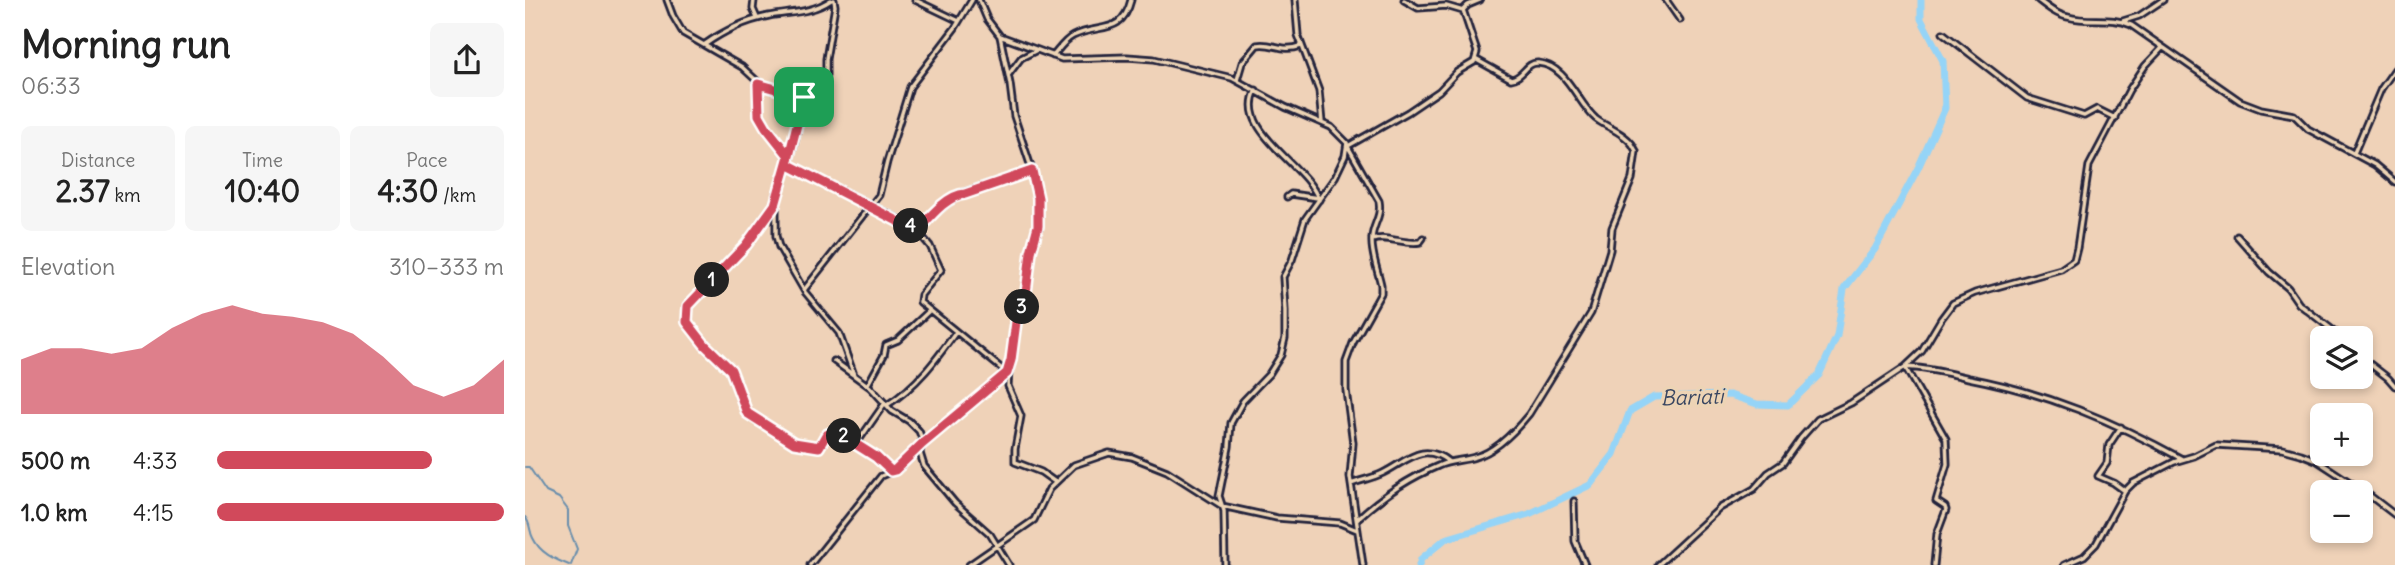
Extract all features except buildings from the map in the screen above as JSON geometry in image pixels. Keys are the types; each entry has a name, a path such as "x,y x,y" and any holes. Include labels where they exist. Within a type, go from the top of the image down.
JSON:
{"street":[{"path":"667,0 680,30 751,74 758,84 759,115 789,156"},
{"path":"754,0 753,9 757,19"},
{"path":"704,45 736,25 807,11 833,0 835,6 826,75 804,97 775,205 777,242 804,290 839,333 854,375"},
{"path":"915,0 960,21"},
{"path":"804,290 881,191 910,87 960,21 972,0"},
{"path":"979,0 982,12 1000,36 1014,116 1038,198 1038,226 1031,252 1026,293 1015,329 1008,386 1021,416 1015,462 1041,472 1055,482"},
{"path":"1053,56 1070,38 1119,23 1126,15 1131,0"},
{"path":"1295,0 1301,46 1319,91 1322,123"},
{"path":"1403,0 1418,8 1446,6 1464,11"},
{"path":"1225,565 1222,506 1219,500 1228,456 1231,423 1243,401 1262,382 1281,355 1285,338 1283,277 1292,260 1305,219 1343,160 1348,145 1431,97 1475,59 1477,52 1464,11 1465,7 1478,0"},
{"path":"1666,0 1680,20"},
{"path":"2038,0 2070,18 2123,21 2139,16 2163,0"},
{"path":"2123,21 2240,101 2261,109 2294,115 2315,133 2375,165 2395,182"},
{"path":"1943,33 2027,98 2084,116 2097,109 2115,118"},
{"path":"1000,36 1053,56 1077,60 1127,57 1154,60 1237,80 1285,107 1322,123 1340,134 1348,145 1379,201 1380,217 1372,240 1381,293 1353,343 1346,362 1346,390 1353,443 1351,484 1363,565"},
{"path":"1237,80 1242,63 1257,45 1265,44 1286,50 1301,46"},
{"path":"1658,565 1720,508 1754,489 1768,473 1783,463 1818,419 1851,402 1905,367 1922,351 1954,303 1975,293 2061,269 2074,260 2089,166 2138,76 2162,48"},
{"path":"1008,75 1021,58 1035,51"},
{"path":"1357,519 1425,472 1449,462 1477,457 1496,445 1522,422 1591,313 1608,260 1612,228 1631,186 1636,151 1628,138 1605,126 1587,110 1568,83 1547,66 1536,62 1519,77 1511,79 1475,59"},
{"path":"2354,153 2381,89 2395,69"},
{"path":"758,84 804,97"},
{"path":"1256,90 1251,108 1256,125 1303,175 1318,199"},
{"path":"787,164 917,231 930,246 940,267 940,272 919,297 919,302 1007,373"},
{"path":"917,231 957,195 1032,171"},
{"path":"1287,197 1291,194 1318,199"},
{"path":"775,205 746,245 688,306 687,322 705,345 731,370 745,409 751,416 794,443 814,448 819,447 826,435 832,431 857,443 891,471"},
{"path":"2238,236 2269,272 2288,288 2299,304 2327,326"},
{"path":"1372,240 1387,238 1415,243 1423,238"},
{"path":"867,385 884,355 885,345 898,340 929,312"},
{"path":"857,443 886,404 908,390 941,356 956,332"},
{"path":"834,361 867,385 915,427 921,435 920,453 924,466 955,503 985,528 1009,565"},
{"path":"2373,366 2395,386"},
{"path":"810,565 879,479 899,468 922,444 1007,373 1010,367"},
{"path":"1905,367 2026,391 2082,410 2182,459"},
{"path":"1905,367 1946,439 1947,464 1936,500 1946,510 1937,534 1934,565"},
{"path":"2121,427 2109,445 2107,463 2098,476 2125,491"},
{"path":"2064,565 2084,556 2096,544 2125,491 2133,483 2211,446 2225,444 2301,453 2365,492 2395,515"},
{"path":"1351,484 1379,474 1420,453 1434,452 1449,462"},
{"path":"969,565 1025,529 1036,518 1043,497 1074,465 1115,453 1132,457 1178,477 1222,506 1277,518 1340,523 1357,530"},
{"path":"1574,501 1575,541 1583,564"}],"waterway":[{"name":"Bariati","path":"1419,565 1421,559 1445,539 1529,514 1590,485 1614,454 1630,411 1654,397 1730,395 1757,404 1788,405 1819,375 1837,336 1844,289 1875,249 1918,168 1945,108 1943,61 1921,19 1921,0"},
{"path":"525,467 529,467 546,492 559,498 568,510 568,526 577,549 571,565"},
{"path":"525,517 539,548 569,565"}],"route":[{"path":"758,84 804,97 787,164 914,227 917,231 933,214 958,195 1032,171 1036,183 1038,226 1007,373 922,444 899,468 891,471 857,443 835,431 826,435 819,447 814,448 794,443 751,416 745,409 731,370 705,345 687,322 688,306 746,245 775,205 789,156 759,115 758,84"}]}
